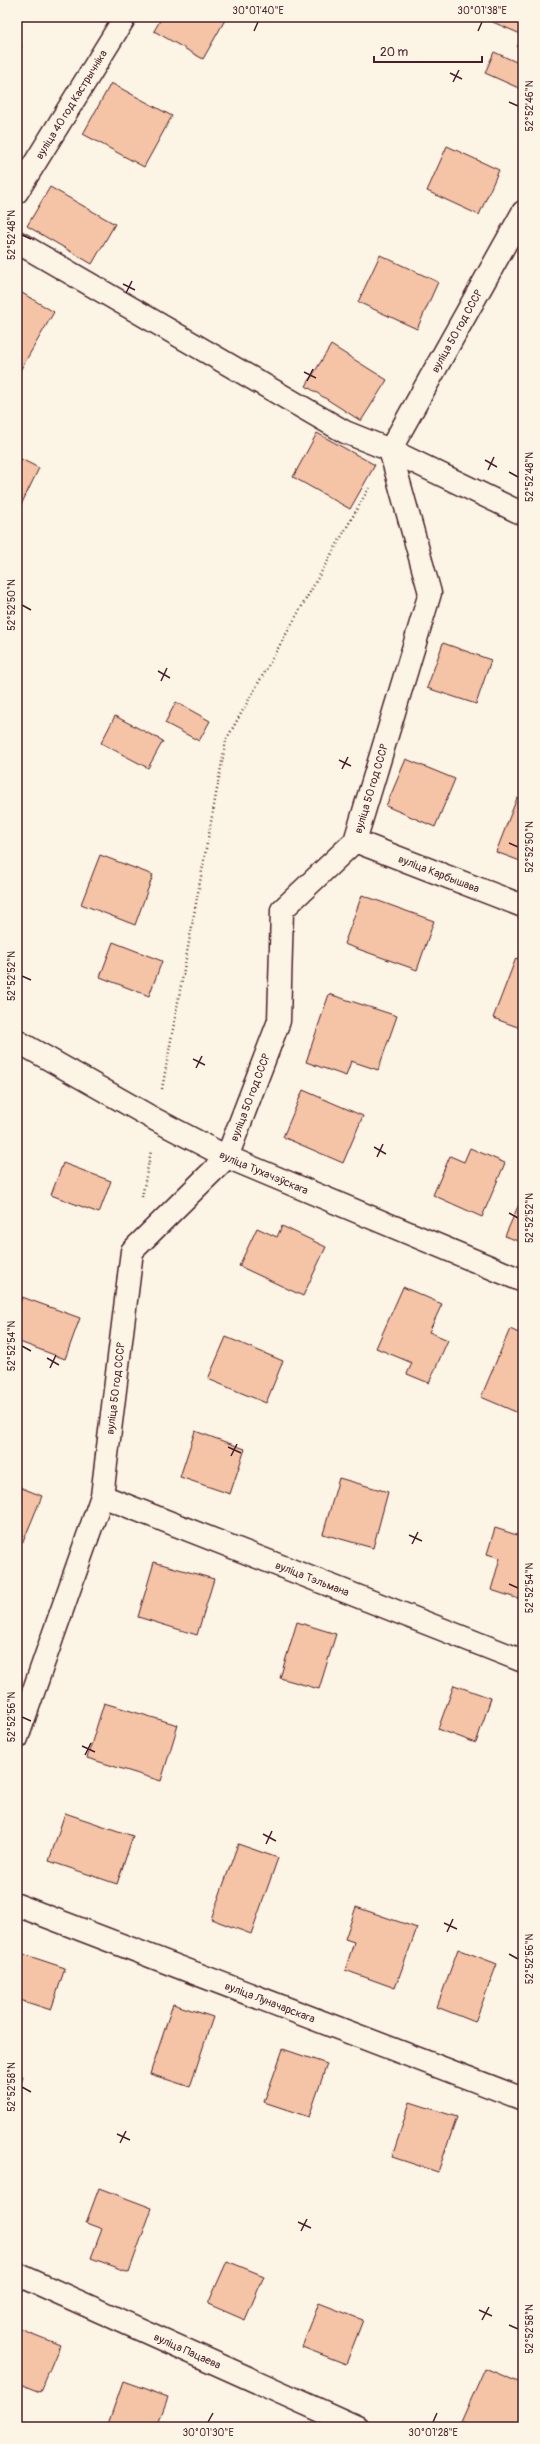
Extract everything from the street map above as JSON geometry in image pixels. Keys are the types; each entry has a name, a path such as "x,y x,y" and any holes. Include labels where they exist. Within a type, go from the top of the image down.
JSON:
{"street":[{"name":"вуліца 40 год Кастрычніка","path":"17,192 125,17"},
{"name":"вуліца 50 год СССР","path":"17,1738 102,1496 132,1251 227,1156 279,1022 282,910 355,841 430,593 390,450 523,212"},
{"path":"17,242 345,432 390,450 523,514"},
{"name":"вуліца Карбышава","path":"355,841 523,906"},
{"name":"вуліца Тухачэўскага","path":"17,1041 156,1120 227,1156 523,1281"},
{"name":"вуліца Тэльмана","path":"102,1496 523,1661"},
{"name":"вуліца Луначарскага","path":"17,1905 523,2099"},
{"name":"вуліца Пацаева","path":"17,2274 357,2427"}],"path":[{"path":"141,1205 226,740 390,450"}],"building":[{"path":"162,17 221,17 225,20 203,59 154,31"},
{"path":"481,17 523,17 523,35"},
{"path":"523,35 523,49 517,47"},
{"path":"17,43 22,46 17,55"},
{"path":"494,52 523,65 523,90 485,73"},
{"path":"111,83 172,116 144,167 83,134"},
{"path":"447,146 499,170 479,215 427,191"},
{"path":"50,187 115,224 92,264 27,226"},
{"path":"380,255 438,282 417,329 358,302"},
{"path":"17,290 54,312 18,374 17,373"},
{"path":"331,345 387,380 361,421 306,386"},
{"path":"317,433 375,465 350,509 293,477"},
{"path":"17,457 39,468 17,513"},
{"path":"443,643 491,660 476,704 427,688"},
{"path":"176,702 210,721 199,741 165,723"},
{"path":"115,716 163,741 148,768 101,743"},
{"path":"406,759 455,779 435,827 386,806"},
{"path":"517,798 523,800 523,862 496,852"},
{"path":"100,855 153,875 135,925 81,904"},
{"path":"362,895 434,921 417,970 344,944"},
{"path":"113,942 162,961 149,996 100,977"},
{"path":"516,958 523,961 523,1029 493,1018"},
{"path":"329,994 397,1016 378,1070 351,1061 346,1076 306,1062"},
{"path":"303,1090 363,1116 343,1163 283,1137"},
{"path":"470,1148 505,1163 482,1217 433,1195 450,1156 464,1162"},
{"path":"63,1163 111,1181 99,1213 51,1195"},
{"path":"523,1195 523,1243 505,1236"},
{"path":"282,1226 326,1247 303,1296 239,1266 257,1228 277,1237"},
{"path":"403,1287 442,1304 429,1332 448,1340 429,1383 407,1374 412,1363 376,1348"},
{"path":"22,1297 80,1318 65,1359 17,1341 17,1312"},
{"path":"510,1329 523,1335 523,1415 481,1397"},
{"path":"226,1337 283,1361 266,1403 208,1379"},
{"path":"195,1431 245,1449 230,1494 180,1477"},
{"path":"339,1478 388,1492 373,1548 323,1534"},
{"path":"17,1486 42,1496 23,1542 17,1539"},
{"path":"495,1528 523,1537 522,1600 491,1590 500,1558 487,1554"},
{"path":"154,1562 214,1579 197,1635 138,1617"},
{"path":"297,1622 336,1634 319,1689 280,1678"},
{"path":"454,1685 491,1698 476,1743 438,1729"},
{"path":"104,1703 178,1725 161,1781 87,1758"},
{"path":"65,1813 133,1836 117,1884 49,1861"},
{"path":"238,1844 278,1858 251,1934 211,1919"},
{"path":"356,1907 417,1928 395,1988 345,1970 354,1942 345,1939"},
{"path":"458,1949 497,1964 475,2022 437,2007"},
{"path":"17,1952 65,1968 51,2010 17,1999"},
{"path":"173,2004 213,2017 190,2087 150,2074"},
{"path":"283,2049 327,2064 309,2117 264,2102"},
{"path":"17,2075 23,2077 17,2096"},
{"path":"410,2102 457,2117 438,2172 392,2157"},
{"path":"99,2188 152,2208 129,2272 91,2258 102,2229 86,2223"},
{"path":"523,2218 523,2231 518,2230"},
{"path":"227,2261 264,2276 245,2320 208,2304"},
{"path":"319,2303 363,2320 346,2364 302,2347"},
{"path":"20,2329 60,2345 40,2392 17,2383 17,2337"},
{"path":"485,2368 523,2384 522,2427 472,2427 461,2422"},
{"path":"123,2381 168,2397 157,2427 107,2427"}]}
